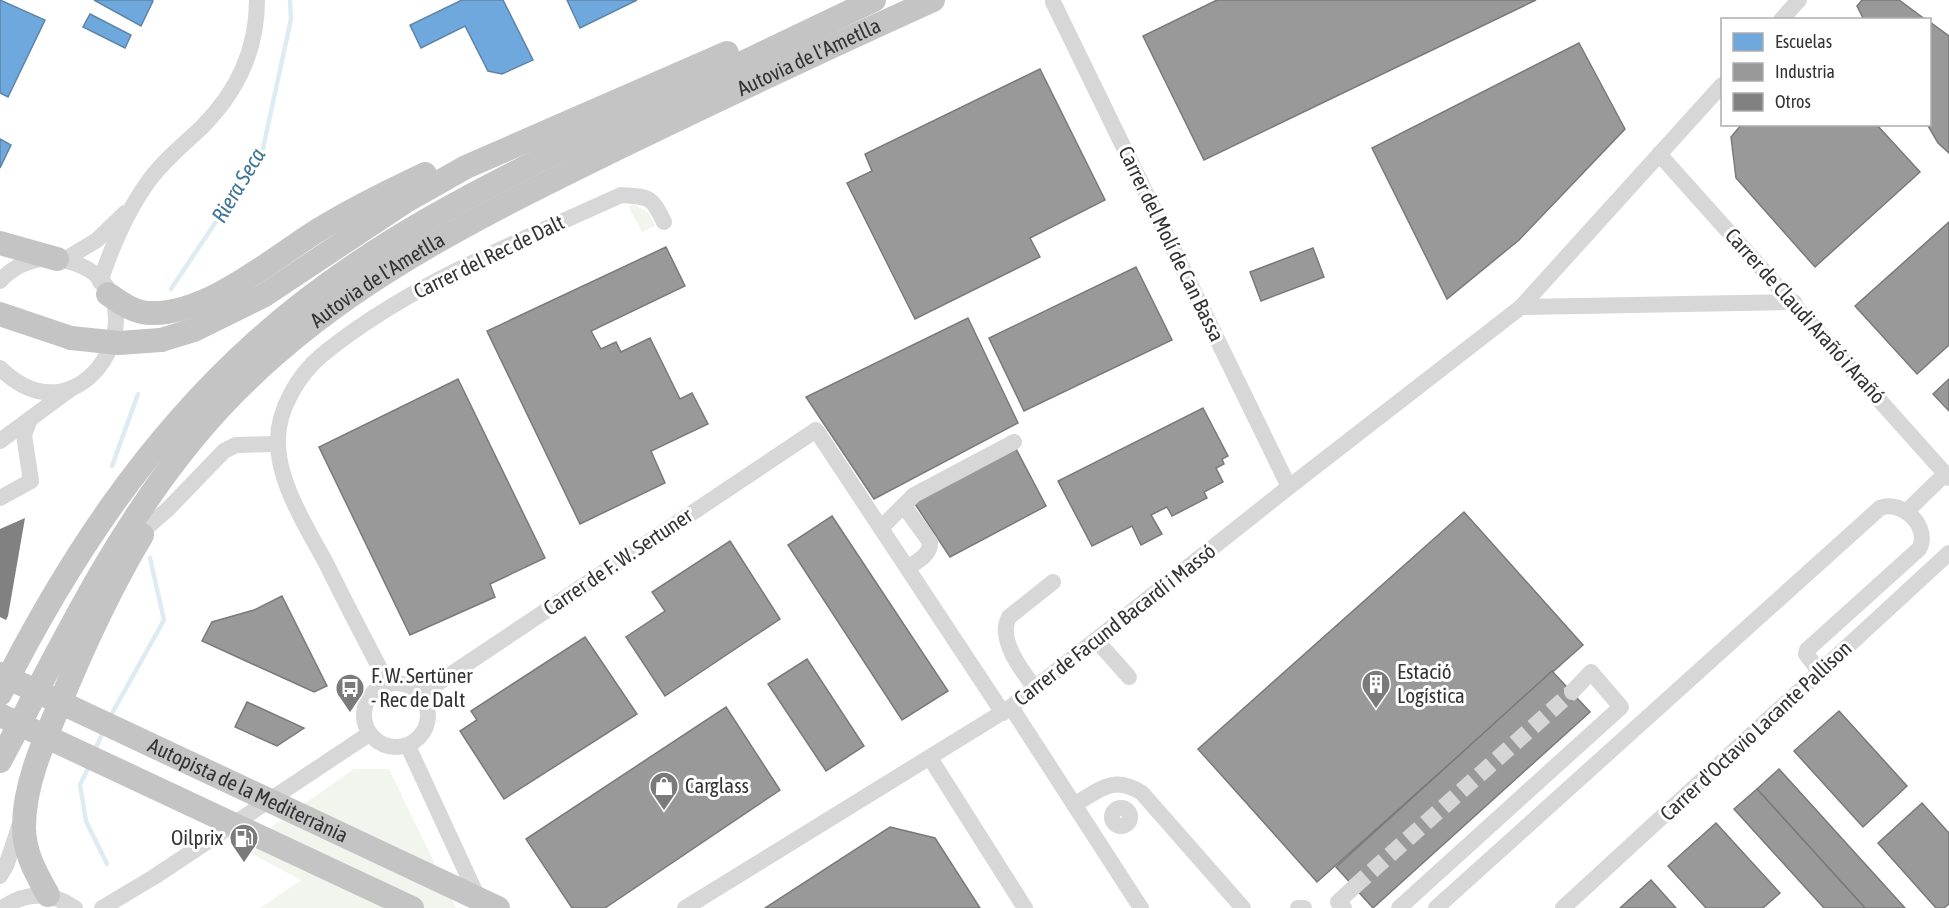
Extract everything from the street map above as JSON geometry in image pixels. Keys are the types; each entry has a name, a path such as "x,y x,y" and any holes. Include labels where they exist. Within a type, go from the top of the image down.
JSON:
{"highway":[{"path":"0,314 50,333 119,343 161,340 194,330 263,296 406,201 466,167 847,0"},
{"name":"Autovia de l'Ametlla","path":"0,694 70,565 140,466 223,373 257,340 334,278 389,241 444,209 565,147 874,0"},
{"name":"Autovia de l'Ametlla","path":"0,761 101,571 148,497 197,433 270,358 351,294 459,226 771,74 933,0"},
{"path":"104,288 133,310 149,313 168,311 209,299 263,267 319,229 382,194 454,161 513,146"},
{"path":"0,243 61,259"},
{"path":"48,895 27,852 24,827 26,804 43,744 71,675 145,529 184,471 270,358"},
{"name":"Autopista de la Mediterrània","path":"0,674 149,747 498,908"},
{"name":"Autopista de la Mediterrània","path":"0,715 412,908"}],"street":[{"path":"61,259 117,223 166,160 228,99 250,55 257,0"},
{"path":"1783,18 1799,0"},
{"name":"Carrer del Molí de Can Bassa","path":"1053,2 1289,487"},
{"name":"Carrer de Facund Bacardí i Massó","path":"685,908 1007,710 1521,307 1721,86"},
{"name":"Carrer de Claudi Arañó i Arañó","path":"1659,154 1794,302 1947,476"},
{"path":"104,288 108,259 140,195"},
{"name":"Carrer del Rec de Dalt","path":"388,684 288,492 277,444 279,420 292,394 321,356 424,285 621,195 648,197 654,202 664,222"},
{"path":"0,281 22,265 45,258 61,259 84,268 104,288 116,322 110,351 93,375 0,441"},
{"path":"1521,307 1794,302"},
{"path":"0,368 17,382 40,390 76,385"},
{"path":"0,498 31,481 24,435 30,419"},
{"name":"Carrer de F. W. Sertuner","path":"420,695 816,430 881,528"},
{"path":"1014,442 914,495 881,528 1074,805 1142,908"},
{"path":"145,529 168,509 224,451 236,445 277,444"},
{"path":"1906,512 1947,476"},
{"path":"1436,908 1880,508 1891,505 1906,512 1922,530 1923,542 1920,549 1807,650 1806,654 1820,672"},
{"path":"904,506 930,542 931,547 926,555 908,568"},
{"name":"Carrer d'Octavio Lacante Pallison","path":"1563,908 1949,554"},
{"path":"1035,688 1019,667 1004,630 1009,618 1053,582"},
{"path":"1096,640 1129,677"},
{"path":"1399,908 1621,707 1591,672 1572,692"},
{"path":"388,684 400,684 411,687 420,695 428,708 428,723 421,737 408,746 387,747 369,734 364,720 366,704 374,692 388,684"},
{"path":"102,908 154,877 369,734"},
{"path":"408,746 482,908"},
{"path":"930,758 1025,908"},
{"path":"1074,805 1109,784 1129,785 1142,793 1243,908"},
{"path":"0,876 6,866 26,804"},
{"path":"1344,908 1338,902 1354,887"},
{"path":"2,908 16,899 32,895 48,895 75,908"},
{"path":"1298,908 1304,908"}],"shaded area":[{"path":"635,205 649,213 655,226 642,232 628,206"},
{"path":"354,769 389,769 456,908 260,908 301,880 241,848"}],"building: Escuelas":[{"path":"0,0 45,20 8,97 0,93"},
{"path":"94,0 151,0 153,1 141,26"},
{"path":"462,0 503,0 533,60 502,74 488,71 465,26 421,48 410,25"},
{"path":"567,0 637,0 580,28"},
{"path":"90,14 131,35 125,48 83,27"},
{"path":"0,139 11,145 0,168"}],"building: Industria":[{"path":"1217,0 1536,0 1204,160 1143,36"},
{"path":"1862,0 1899,0 1923,18 1863,18 1857,6"},
{"path":"1931,23 1949,36 1949,153 1938,143 1928,126 1931,126"},
{"path":"1579,43 1625,129 1519,240 1447,299 1372,148"},
{"path":"1040,69 1105,200 1030,238 1040,257 915,319 847,183 872,171 865,154"},
{"path":"1740,126 1878,126 1920,172 1815,267 1736,178 1731,137"},
{"path":"1949,222 1949,345 1917,374 1855,306"},
{"path":"666,247 685,286 591,331 601,349 616,342 621,352 650,338 680,399 692,393 708,424 651,451 665,483 580,524 487,331"},
{"path":"1313,248 1324,277 1261,301 1250,272"},
{"path":"1136,267 1172,340 1024,411 989,338"},
{"path":"968,318 1018,423 874,499 806,397"},
{"path":"458,379 545,558 490,584 495,597 410,635 319,447"},
{"path":"1949,379 1949,411 1933,394"},
{"path":"1203,408 1228,456 1222,459 1224,464 1216,468 1223,482 1204,492 1207,498 1172,516 1167,507 1151,515 1162,534 1141,545 1132,526 1092,546 1058,481"},
{"path":"1015,447 1046,506 950,557 913,501"},
{"name":"Estació Logística","path":"1464,512 1583,645 1317,882 1198,749"},
{"path":"832,516 948,691 902,720 788,545"},
{"path":"730,541 780,619 665,696 626,637 665,611 652,592"},
{"path":"282,596 327,686 314,692 202,641 212,622 254,610"},
{"path":"585,637 637,714 504,799 460,731 477,720 471,711"},
{"path":"807,659 864,746 826,771 768,684"},
{"path":"1552,671 1590,712 1373,908 1336,867"},
{"path":"247,702 304,728 277,746 235,727"},
{"path":"726,707 780,790 605,908 572,908 526,839"},
{"path":"1839,711 1907,786 1863,827 1794,751"},
{"path":"1779,769 1905,908 1865,908 1757,789"},
{"path":"1757,789 1865,908 1824,908 1734,809"},
{"path":"1922,803 1949,833 1949,904 1944,908 1936,908 1878,843"},
{"path":"1716,823 1780,893 1763,908 1706,908 1668,866"},
{"path":"890,827 935,838 980,908 765,908"},
{"path":"1651,880 1676,908 1620,908"}],"building: Otros":[{"path":"25,518 6,620 0,617 0,529"}],"waterway":[{"name":"Riera Seca","path":"171,289 262,153 291,19 290,0"},
{"name":"Riera Seca","path":"112,466 138,394"},
{"name":"Riera Seca","path":"110,717 164,620 150,558"},
{"path":"94,752 104,730"},
{"path":"89,766 80,785 86,821 107,864"}],"tunnel":[{"path":"1354,887 1572,692"}],"place":[{"name":"Estació Logística","path":"1376,710"},
{"name":"F. W. Sertüner - Rec de Dalt","path":"350,714"},
{"name":"Carglass","path":"664,812"},
{"name":"Oilprix","path":"244,864"}]}
